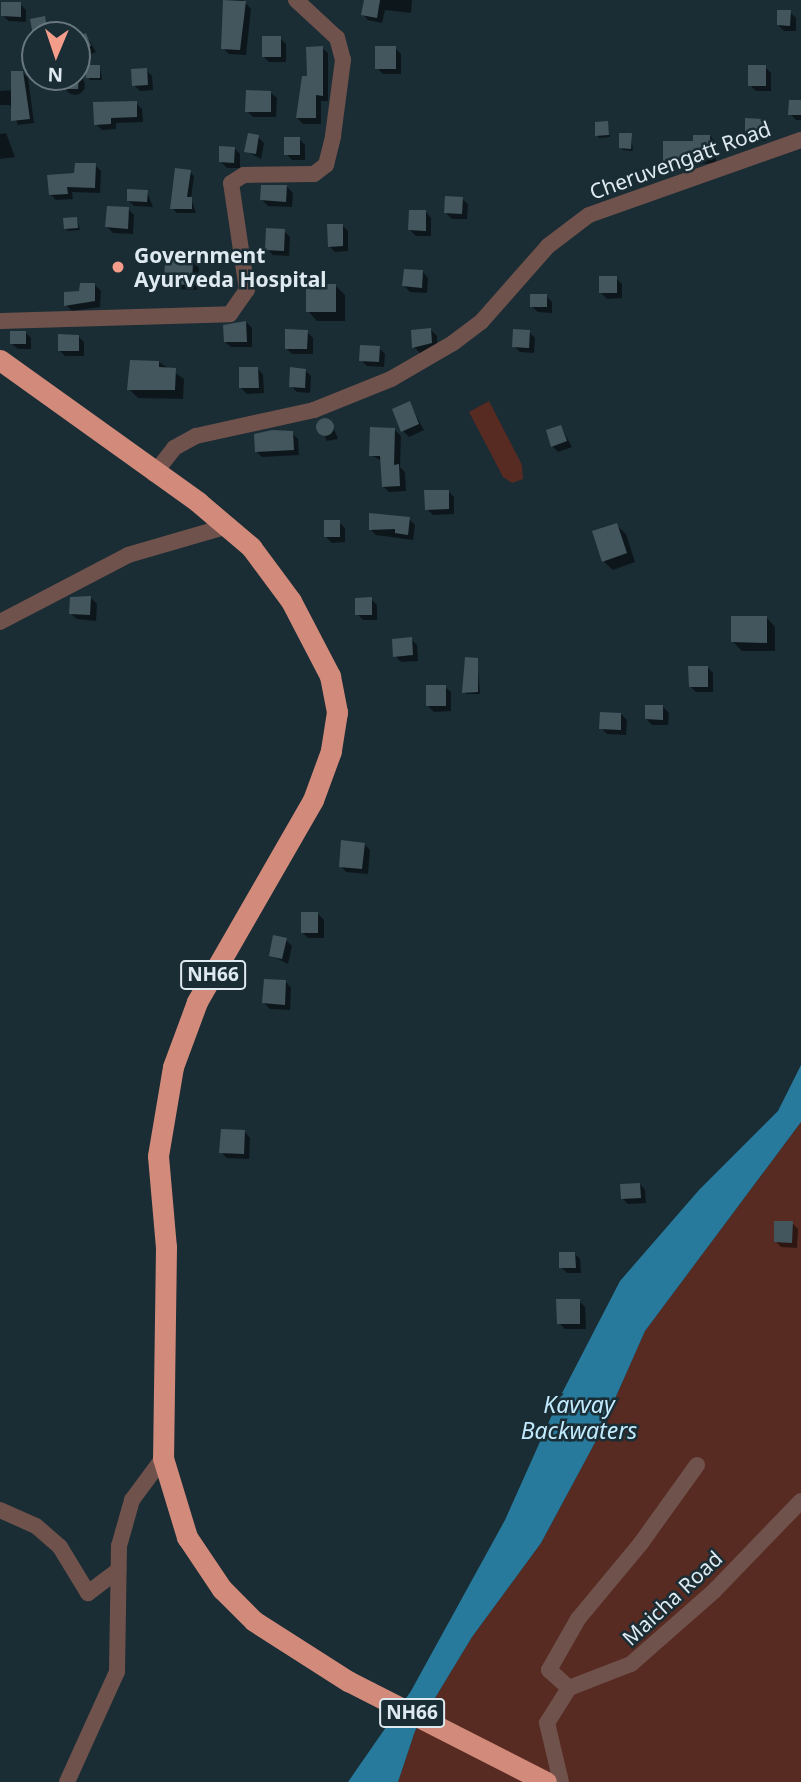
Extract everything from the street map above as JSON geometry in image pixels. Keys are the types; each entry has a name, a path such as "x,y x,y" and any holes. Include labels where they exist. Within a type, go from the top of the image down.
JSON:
{"highway":[{"name":"NH66","path":"0,360 228,526 251,547 291,601 330,676 337,712 331,751 313,800 197,1002 173,1067 158,1156 166,1247 163,1458 187,1538 222,1590 254,1622 348,1681 546,1782"}],"street":[{"path":"0,321 230,314 247,290 232,183 244,175 314,174 326,165 343,60 337,38 296,0"},
{"name":"Cheruvengatt Road","path":"154,474 174,448 196,436 314,410 391,379 443,349 481,322 548,246 589,215 801,140"},
{"path":"0,622 128,555 228,526"},
{"path":"67,1782 117,1672 119,1546 132,1500 163,1458"},
{"path":"561,1782 547,1723 569,1688 549,1670 578,1619 697,1465"},
{"name":"Maicha Road","path":"569,1688 631,1664 714,1591 801,1501"},
{"path":"0,1510 36,1526 60,1547 88,1593 118,1570"}],"shaded area":[{"path":"489,401 522,465 523,479 512,483 503,477 469,412"},
{"path":"801,1122 801,1782 398,1782 415,1731 472,1637 541,1543 598,1437 645,1331"}],"water":[{"name":"Kavvay Backwaters","path":"801,1065 801,1122 645,1331 598,1437 541,1543 472,1637 415,1731 398,1782 348,1782 411,1691 505,1520 560,1397 620,1281 699,1190 778,1111"}],"building":[{"path":"223,0 246,1 240,50 221,49"},
{"path":"364,0 380,0 377,18 361,15"},
{"path":"1,2 21,2 21,17 1,16"},
{"path":"777,10 791,10 790,26 777,25"},
{"path":"45,16 46,21 30,21"},
{"path":"262,36 281,36 281,57 262,57"},
{"path":"323,46 323,96 316,95 316,118 296,118 302,76 307,76 306,47"},
{"path":"375,46 396,46 396,69 375,69"},
{"path":"91,65 100,65 100,78 91,78"},
{"path":"748,65 766,65 766,86 748,86"},
{"path":"147,68 148,85 132,86 131,69"},
{"path":"11,71 21,71 21,91 26,91 30,119 11,121"},
{"path":"246,90 271,91 271,112 245,112"},
{"path":"789,100 801,100 801,115 788,115"},
{"path":"137,101 137,117 111,118 111,124 94,125 93,102"},
{"path":"745,118 762,119 761,136 745,135"},
{"path":"608,121 609,135 595,136 595,122"},
{"path":"248,133 259,135 256,154 244,152"},
{"path":"619,133 632,133 631,149 619,148"},
{"path":"693,135 710,135 711,158 663,161 663,141 693,141"},
{"path":"284,137 300,137 300,155 284,155"},
{"path":"219,146 235,147 234,163 219,162"},
{"path":"75,163 96,163 95,188 67,187 68,194 49,195 47,175 74,173"},
{"path":"175,168 191,170 187,197 192,197 192,209 170,209"},
{"path":"261,185 287,185 286,202 260,200"},
{"path":"127,189 148,190 147,202 127,201"},
{"path":"445,196 463,197 462,214 444,213"},
{"path":"107,206 129,207 128,229 105,227"},
{"path":"409,210 426,210 426,231 408,230"},
{"path":"77,217 78,228 64,229 63,218"},
{"path":"327,224 343,224 343,246 328,247"},
{"path":"266,228 285,229 284,251 265,250"},
{"path":"165,259 193,260 192,285 164,284"},
{"path":"404,269 423,270 422,288 402,286"},
{"path":"599,276 617,276 617,293 599,293"},
{"path":"80,283 95,283 95,301 64,306 64,292 79,291"},
{"path":"306,284 336,284 336,312 306,312"},
{"path":"530,294 547,294 547,307 530,307"},
{"path":"246,321 247,342 224,342 223,325"},
{"path":"431,328 432,343 412,348 411,330"},
{"path":"285,329 308,330 307,349 285,349"},
{"path":"513,329 530,330 529,348 512,347"},
{"path":"10,331 26,331 26,344 10,344"},
{"path":"58,334 79,335 79,351 58,351"},
{"path":"360,345 380,346 379,362 359,361"},
{"path":"130,360 159,361 159,367 176,368 175,390 127,390"},
{"path":"239,367 258,367 259,388 239,388"},
{"path":"290,367 306,369 305,388 289,387"},
{"path":"410,401 419,424 401,432 392,409"},
{"path":"325,418 331,421 334,427 331,433 325,436 319,433 316,427 319,421"},
{"path":"561,425 567,441 551,447 546,430"},
{"path":"370,427 395,428 394,465 399,464 400,486 382,487 380,456 369,456"},
{"path":"272,430 293,431 294,450 255,452 254,434"},
{"path":"424,490 449,490 449,509 425,510"},
{"path":"369,513 410,517 408,535 395,533 395,529 369,530"},
{"path":"324,520 340,520 340,537 324,537"},
{"path":"617,523 627,553 602,562 592,531"},
{"path":"91,596 90,615 69,614 70,597"},
{"path":"372,597 372,615 355,615 355,598"},
{"path":"731,616 767,616 767,643 731,642"},
{"path":"412,637 413,655 393,657 392,639"},
{"path":"465,657 478,658 478,692 462,693"},
{"path":"688,666 708,666 708,687 689,687"},
{"path":"426,685 446,685 446,706 426,706"},
{"path":"645,705 663,705 663,720 645,719"},
{"path":"600,712 621,713 621,730 599,729"},
{"path":"341,840 365,843 362,869 339,867"},
{"path":"301,912 318,912 318,933 301,933"},
{"path":"273,935 287,938 282,959 269,956"},
{"path":"264,979 286,980 285,1005 262,1003"},
{"path":"221,1129 245,1130 244,1154 219,1153"},
{"path":"640,1183 641,1198 621,1199 620,1184"},
{"path":"774,1221 793,1221 792,1243 774,1242"},
{"path":"559,1252 575,1252 576,1268 559,1268"},
{"path":"556,1299 580,1299 580,1324 557,1324"}],"place":[{"name":"Government Ayurveda Hospital","path":"118,267"}]}
